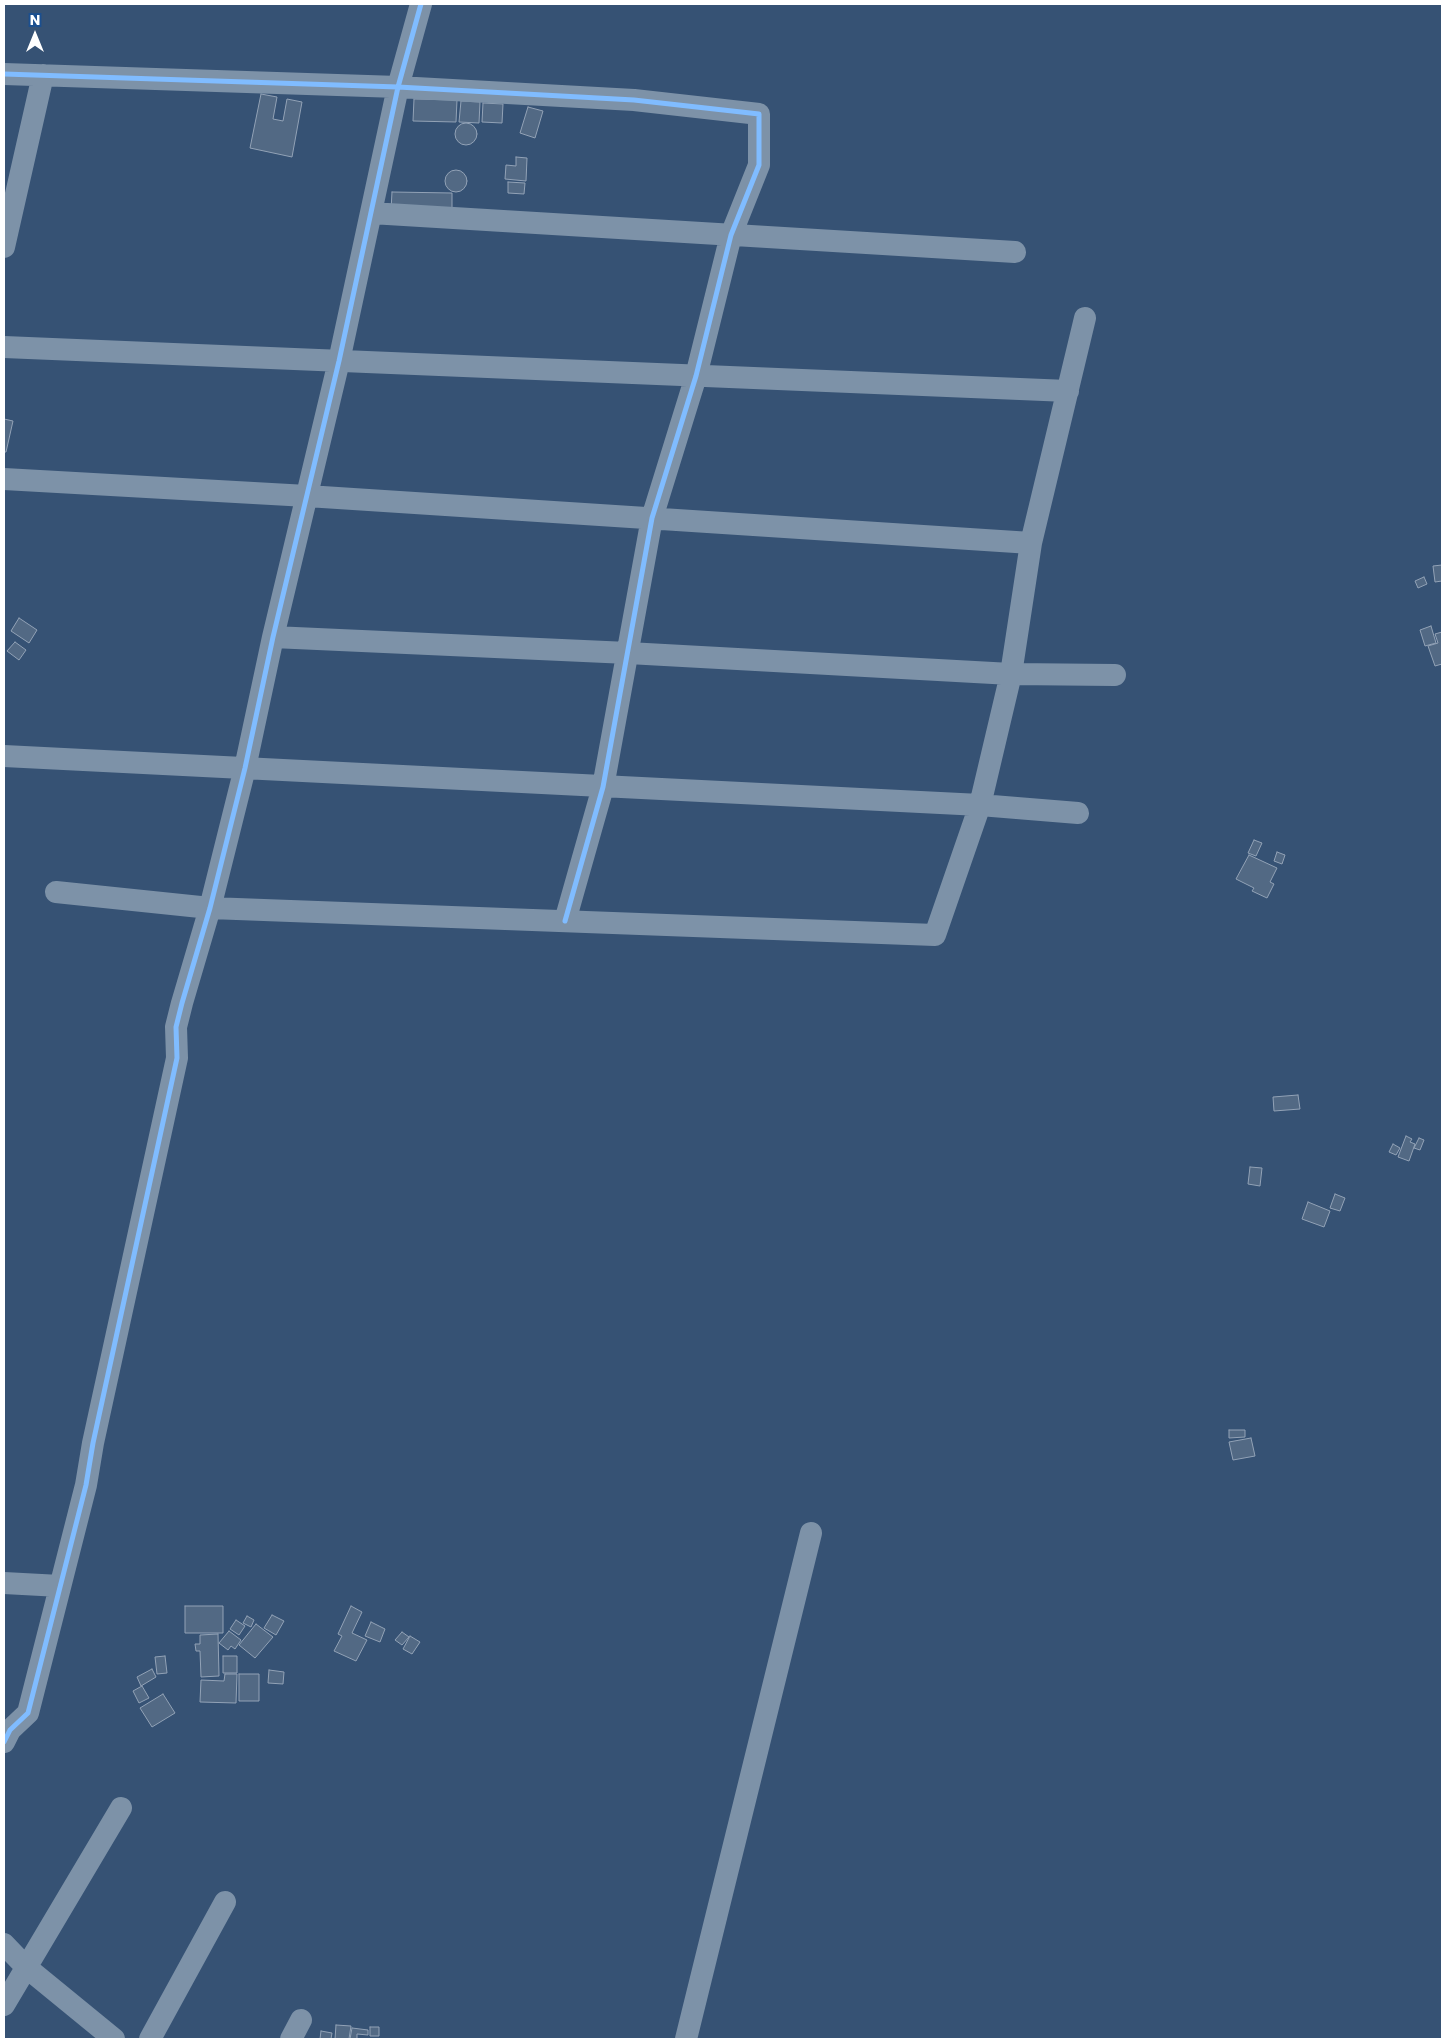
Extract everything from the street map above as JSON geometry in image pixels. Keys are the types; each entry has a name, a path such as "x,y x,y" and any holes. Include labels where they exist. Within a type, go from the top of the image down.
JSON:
{"street":[{"path":"4,1742 10,1730 28,1713 86,1485 93,1443 177,1058 176,1027 210,908 244,768 273,636 339,362 398,87 421,4"},
{"path":"4,74 398,87 634,100 759,114 759,166 731,235 696,376 652,518 603,787 565,921"},
{"path":"4,247 43,75"},
{"path":"370,213 1015,252"},
{"path":"56,892 210,908 935,935 980,805 1011,674 1031,543 1085,318"},
{"path":"4,347 1068,391"},
{"path":"4,479 307,496 1031,543"},
{"path":"273,636 1011,674 1115,675"},
{"path":"4,756 980,805 1078,813"},
{"path":"686,2039 811,1533"},
{"path":"4,1583 60,1586"},
{"path":"4,1709 28,1713"},
{"path":"4,2005 121,1808"},
{"path":"150,2039 224,1902"},
{"path":"4,1944 26,1967 114,2039"}],"building":[{"path":"261,94 277,97 273,119 283,121 287,99 302,102 292,157 250,148"},
{"path":"414,99 457,100 456,122 413,121"},
{"path":"461,101 480,102 479,123 459,122"},
{"path":"483,103 503,104 502,123 482,122"},
{"path":"528,107 543,111 535,138 520,133"},
{"path":"466,123 474,126 477,134 474,142 466,145 458,142 455,134 458,126"},
{"path":"516,157 527,158 526,181 505,179 506,165 516,166"},
{"path":"456,170 466,177 467,181 460,191 456,192 446,185 445,181 452,171"},
{"path":"508,182 525,183 524,194 508,193"},
{"path":"392,192 452,193 452,212 391,210"},
{"path":"4,419 13,421 6,452 4,452"},
{"path":"1442,565 1442,581 1435,582 1433,566"},
{"path":"1424,577 1427,584 1418,588 1415,581"},
{"path":"19,618 37,630 29,643 11,631"},
{"path":"1431,626 1436,643 1425,646 1420,630"},
{"path":"1442,632 1442,664 1435,666 1428,646 1438,643 1435,634"},
{"path":"15,642 26,650 19,660 7,651"},
{"path":"1254,840 1262,843 1256,856 1248,853"},
{"path":"1277,852 1285,855 1282,864 1274,861"},
{"path":"1249,855 1277,868 1270,882 1274,884 1267,898 1252,891 1254,888 1236,879"},
{"path":"1298,1095 1300,1109 1274,1111 1273,1097"},
{"path":"1406,1136 1412,1139 1410,1142 1415,1144 1409,1161 1398,1157"},
{"path":"1419,1138 1424,1140 1420,1150 1414,1148"},
{"path":"1393,1144 1400,1148 1396,1155 1389,1152"},
{"path":"1250,1167 1262,1168 1260,1186 1248,1184"},
{"path":"1335,1194 1345,1198 1340,1211 1330,1208"},
{"path":"1308,1202 1330,1211 1324,1227 1302,1219"},
{"path":"1229,1430 1245,1430 1245,1437 1229,1438"},
{"path":"1251,1438 1255,1456 1233,1460 1229,1442"},
{"path":"185,1606 223,1606 223,1633 185,1633"},
{"path":"351,1606 362,1612 352,1633 367,1640 356,1661 334,1651 342,1636 338,1634"},
{"path":"272,1615 284,1621 276,1635 264,1628"},
{"path":"247,1616 254,1620 251,1627 243,1623"},
{"path":"236,1620 245,1626 239,1635 230,1629"},
{"path":"371,1622 385,1629 380,1642 365,1636"},
{"path":"256,1624 273,1637 255,1658 239,1645"},
{"path":"229,1631 241,1640 235,1649 231,1646 228,1650 219,1643"},
{"path":"402,1632 409,1637 402,1645 395,1640"},
{"path":"218,1634 219,1676 201,1677 200,1651 196,1651 195,1644 200,1644 200,1635"},
{"path":"410,1636 420,1642 412,1654 403,1649"},
{"path":"165,1656 167,1673 157,1674 155,1657"},
{"path":"223,1656 237,1656 237,1673 223,1673"},
{"path":"152,1669 156,1677 141,1686 137,1677"},
{"path":"269,1670 284,1672 283,1684 268,1683"},
{"path":"225,1674 237,1674 236,1703 200,1702 201,1680 224,1681"},
{"path":"239,1674 259,1674 259,1701 239,1701"},
{"path":"142,1686 149,1698 139,1703 133,1691"},
{"path":"163,1694 175,1713 152,1727 140,1708"},
{"path":"336,2025 351,2026 349,2039 335,2039"},
{"path":"370,2027 379,2027 379,2036 370,2036"},
{"path":"352,2028 368,2030 368,2035 357,2034 357,2039 350,2039"},
{"path":"321,2031 332,2033 331,2039 320,2039"}],"cycle path":[{"path":"4,1742 10,1730 28,1713 86,1485 93,1443 177,1058 176,1027 210,908 245,768 273,637 339,361 398,87 421,4"},
{"path":"4,74 398,87 634,100 759,114 759,165 731,235 696,376 652,518 603,787 565,921"}]}
